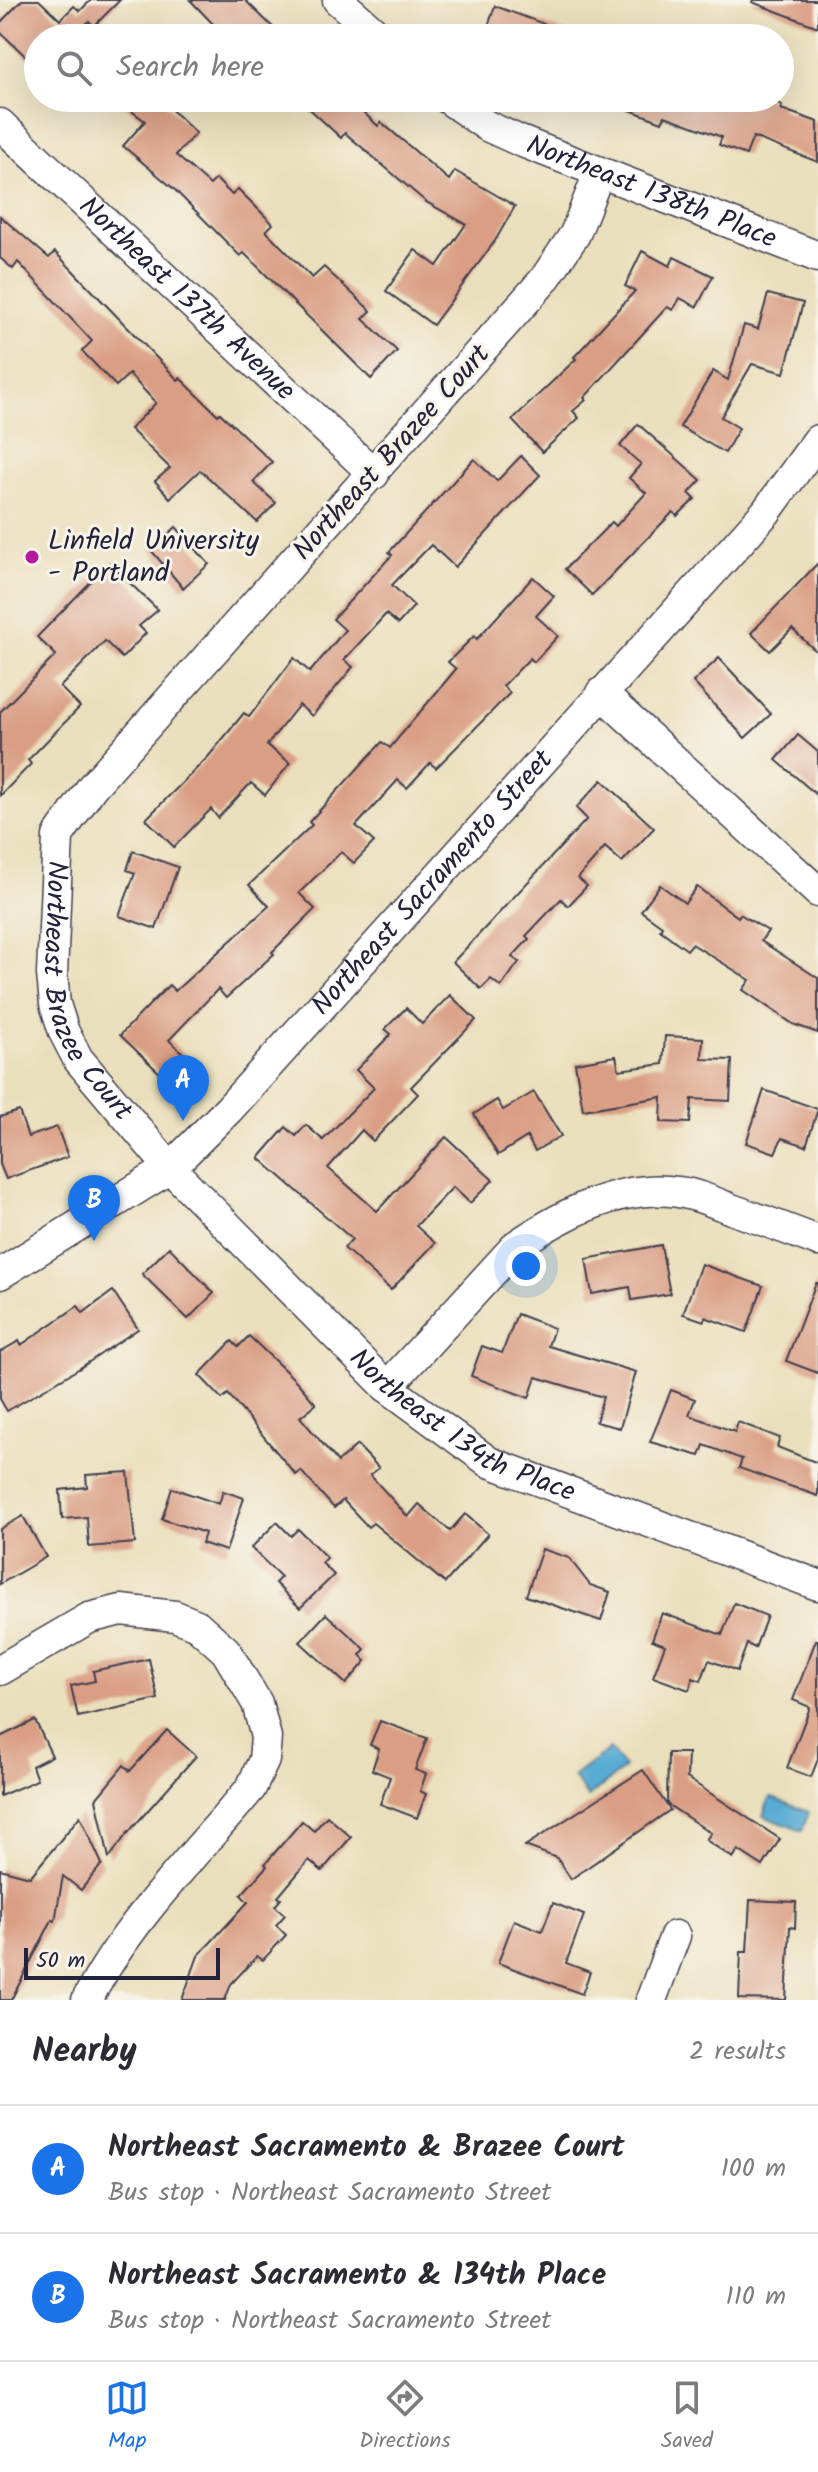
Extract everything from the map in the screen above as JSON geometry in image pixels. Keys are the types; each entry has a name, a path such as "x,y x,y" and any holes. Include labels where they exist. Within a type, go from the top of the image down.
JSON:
{"street":[{"path":"338,0 365,24"},
{"name":"Northeast 138th Place","path":"467,112 487,126 599,173 818,257"},
{"name":"Northeast 137th Avenue","path":"0,124 374,474"},
{"name":"Northeast Brazee Court","path":"170,1168 78,1059 64,1032 55,1004 52,974 58,836 92,787 374,474 561,258 575,234 599,173"},
{"name":"Northeast Sacramento Street","path":"0,1274 170,1168 259,1076 766,512 818,440"},
{"path":"601,693 818,892"},
{"name":"Northeast 134th Place","path":"170,1168 387,1387 489,1462 818,1585"},
{"path":"387,1387 517,1245 555,1222 613,1197 645,1191 679,1192 818,1241"},
{"path":"0,1670 89,1618 121,1610 175,1616 197,1625 226,1651 257,1703 266,1737 264,1760 251,1788 131,1931 100,1974 87,2000"},
{"path":"651,2000 675,1936"}],"water":[{"path":"610,1749 625,1768 588,1797 573,1777"},
{"path":"770,1797 809,1812 802,1831 763,1816"}],"building":[{"path":"22,0 39,0 60,20 74,6 80,11 91,0 120,0 96,24 89,21 86,24 24,24 24,55 0,32 0,23"},
{"path":"190,0 245,0 270,24 213,24"},
{"path":"818,0 818,27 752,2"},
{"path":"495,6 544,24 489,24"},
{"path":"133,112 174,112 196,133 176,155 210,185 216,179 232,195 238,189 273,224 266,231 312,278 324,267 371,311 363,319 397,351 371,379 244,253 240,256 174,189 123,146 145,121"},
{"path":"313,112 363,112 378,126 381,122 449,180 455,171 515,206 495,241 433,325 386,291 415,250 437,266 466,224 426,202 345,133 341,138"},
{"path":"635,112 790,112 818,122 818,162 753,137 746,155 719,145 722,137 665,116 662,122"},
{"path":"0,216 49,258 55,252 178,380 180,378 272,462 253,482 276,503 257,522 200,470 170,498 155,481 170,468 130,429 156,403 129,374 116,386 82,351 92,341 18,262 13,269 0,258"},
{"path":"642,251 670,266 674,257 713,276 697,307 680,298 673,310 667,307 573,411 579,418 542,452 512,420 576,359 574,357 635,291 625,286"},
{"path":"768,294 803,303 784,373 752,364 721,417 739,428 725,453 680,427 713,371 728,380 744,325 758,329"},
{"path":"638,424 701,480 689,493 695,499 677,516 673,512 592,595 565,569 612,522 616,526 646,493 629,478 641,464 620,446"},
{"path":"521,456 540,475 455,567 431,545 392,585 414,606 398,624 386,614 344,660 353,667 312,716 299,705 267,745 290,763 265,795 251,783 218,818 211,809 174,847 146,819 208,757 244,713 249,717 294,658 310,672 345,630 333,619 474,459 497,481"},
{"path":"176,527 209,564 183,588 151,550"},
{"path":"109,563 158,610 139,626 146,633 122,658 105,641 60,687 80,707 28,760 31,764 0,796 0,712 56,655 37,637"},
{"path":"818,563 818,653 792,629 770,651 751,633"},
{"path":"533,577 554,596 536,616 558,636 534,662 530,658 503,686 510,693 436,768 430,763 407,788 398,780 356,826 374,842 354,863 341,852 299,893 315,909 272,952 274,954 226,998 218,989 169,1040 188,1058 167,1080 120,1035 169,985 175,991 269,906 249,885 312,825 309,822 382,742 390,748 456,669 448,662 474,636 477,639"},
{"path":"719,658 771,714 745,738 693,682"},
{"path":"798,735 818,752 818,796 776,760"},
{"path":"602,780 654,828 622,862 605,847 578,878 587,886 568,906 561,899 526,936 529,939 512,957 519,962 501,987 491,979 481,989 453,962 587,819 576,808"},
{"path":"133,851 178,867 156,929 119,916 135,873 127,870"},
{"path":"660,885 685,903 697,887 738,917 740,914 768,931 761,941 818,978 818,1033 793,1024 743,990 750,980 692,944 687,950 660,930 662,926 641,911"},
{"path":"450,995 476,1020 411,1087 418,1094 373,1141 362,1130 328,1168 377,1211 446,1137 493,1180 470,1203 453,1187 416,1226 435,1243 391,1290 344,1248 352,1239 259,1158 286,1127 296,1136 306,1125 323,1140 374,1088 356,1070 391,1034 385,1029 406,1008 422,1024"},
{"path":"665,1036 703,1038 702,1059 732,1060 730,1101 692,1099 690,1123 661,1122 662,1097 583,1110 575,1063 616,1056 619,1070 663,1064"},
{"path":"764,1090 818,1109 806,1146 782,1138 775,1153 746,1143"},
{"path":"534,1092 561,1136 535,1151 527,1137 498,1155 474,1114 497,1100 503,1110"},
{"path":"19,1111 28,1137 57,1127 68,1157 6,1179 0,1164 0,1117"},
{"path":"661,1245 670,1294 632,1300 630,1287 592,1294 586,1259"},
{"path":"169,1247 214,1293 188,1319 142,1274"},
{"path":"701,1264 763,1286 746,1332 705,1317 704,1321 683,1314"},
{"path":"818,1283 818,1373 786,1361"},
{"path":"113,1291 138,1329 7,1411 0,1399 0,1352 19,1341 21,1345 78,1306 83,1313"},
{"path":"517,1314 554,1328 548,1346 636,1372 620,1428 596,1422 603,1397 536,1377 529,1398 471,1376 482,1346 502,1353"},
{"path":"249,1336 316,1404 300,1417 338,1462 357,1445 379,1468 370,1475 408,1517 419,1504 450,1531 465,1514 488,1534 445,1583 373,1523 368,1527 343,1500 334,1508 301,1471 296,1475 228,1394 222,1399 199,1375 232,1341 238,1347"},
{"path":"671,1390 695,1399 689,1415 735,1432 738,1422 780,1438 777,1447 818,1463 818,1496 739,1468 742,1459 704,1445 700,1456 650,1442"},
{"path":"128,1472 135,1543 89,1547 87,1517 62,1519 60,1490 87,1487 86,1475"},
{"path":"172,1488 219,1504 223,1491 244,1498 226,1551 202,1543 205,1533 162,1519"},
{"path":"23,1516 46,1557 0,1584 0,1529"},
{"path":"277,1522 291,1536 298,1529 327,1558 322,1563 334,1575 300,1608 275,1583 281,1577 251,1548"},
{"path":"542,1549 569,1558 590,1585 610,1592 601,1621 526,1596"},
{"path":"734,1603 767,1616 755,1648 747,1644 737,1671 709,1660 701,1681 693,1678 689,1690 653,1677 665,1645 652,1640 662,1613 722,1635"},
{"path":"326,1614 365,1649 360,1655 366,1661 346,1684 300,1642"},
{"path":"816,1640 818,1759 811,1777 787,1768 810,1707 793,1700"},
{"path":"149,1659 158,1699 78,1717 71,1686 95,1681 93,1671"},
{"path":"35,1720 52,1756 32,1766 37,1780 0,1796 0,1737"},
{"path":"380,1721 427,1738 415,1770 426,1774 420,1791 426,1794 417,1818 380,1804 390,1777 372,1770 379,1749 370,1745"},
{"path":"167,1730 196,1756 109,1858 96,1799 124,1765 130,1771"},
{"path":"668,1753 688,1753 687,1778 780,1839 763,1866 738,1850 733,1858 706,1840 711,1833 667,1804"},
{"path":"643,1770 670,1810 571,1879 557,1858 525,1846"},
{"path":"80,1816 102,1864 81,1890 63,1876 55,1921 52,1920 11,2000 0,2000 0,1869 30,1877"},
{"path":"327,1816 351,1837 322,1871 309,1860 278,1897 281,1899 275,1906 285,1915 276,1925 286,1935 263,1960 257,1956 231,1984 225,2000 182,2000 198,1956 248,1902 241,1895 267,1866 265,1864 302,1821 314,1831"},
{"path":"750,1900 796,1902 795,1928 790,1927 786,2000 739,1999 741,1952 747,1952"},
{"path":"553,1903 584,1915 566,1963 590,1972 582,1994 498,1963 514,1920 542,1931"}],"place":[{"name":"Linfield University - Portland","path":"32,557"},
{"name":"Northeast Sacramento & Brazee Court","path":"183,1121"},
{"name":"Northeast Sacramento & 134th Place","path":"94,1241"}]}
